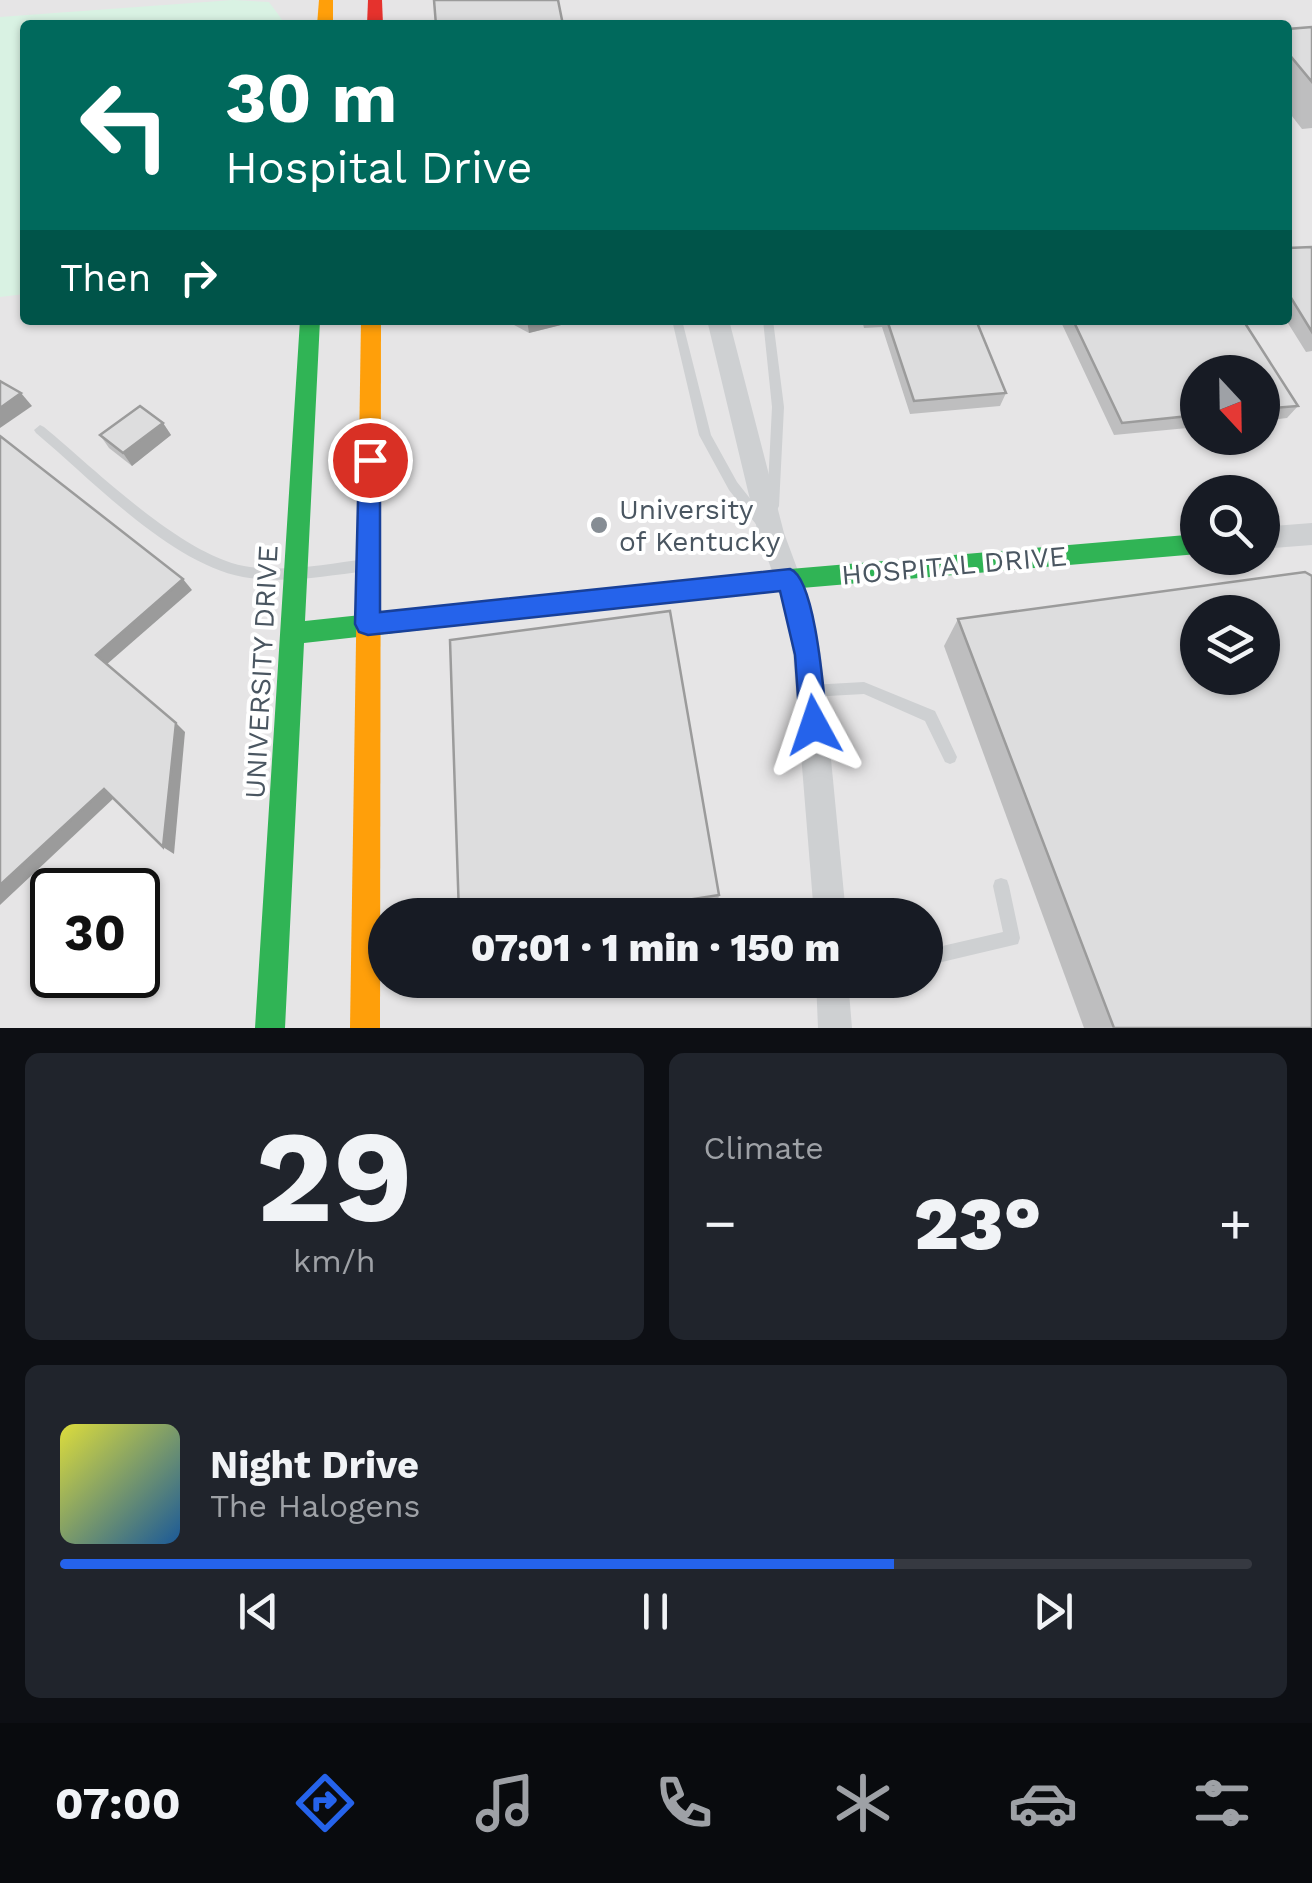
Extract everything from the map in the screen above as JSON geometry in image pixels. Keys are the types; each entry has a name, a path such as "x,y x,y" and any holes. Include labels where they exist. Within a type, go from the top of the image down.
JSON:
{"street":[{"name":"UNIVERSITY DRIVE","path":"270,1028 310,325"},
{"path":"365,1028 371,325"},
{"path":"719,325 771,534 790,579 808,655 828,898"},
{"path":"1280,537 1312,534"},
{"name":"HOSPITAL DRIVE","path":"294,633 790,579 1180,546"},
{"path":"833,998 834,1028"}],"lane":[{"path":"679,325 705,435 733,486 771,534"},
{"path":"769,325 777,378 771,534"},
{"path":"40,430 185,546 228,568 297,574 368,565"},
{"path":"810,690 864,688 930,716 950,758"},
{"path":"943,954 1012,938 1001,886"}],"shaded area":[{"name":"University of Kentucky","path":"0,0 1312,0 1312,1028 0,1028"}],"green space":[{"path":"233,0 269,2 282,20 20,20 20,295 0,297 0,17"}],"building":[{"path":"434,0 558,0 562,20 436,20"},
{"path":"1312,27 1312,82 1292,58 1292,29"},
{"path":"1312,247 1312,332 1292,300 1292,248"},
{"path":"889,325 978,325 1006,393 914,401"},
{"path":"1075,325 1246,325 1265,355 1180,355 1180,417 1122,423"},
{"path":"1280,378 1298,406 1280,408"},
{"path":"0,381 21,393 0,408"},
{"path":"140,406 163,423 123,453 100,435"},
{"path":"0,436 183,579 96,655 176,723 163,847 104,789 0,885"},
{"path":"1305,572 1312,576 1312,1028 1114,1028 958,619"},
{"path":"670,611 719,895 458,898 450,640"}],"traffic: fast":[{"path":"270,1028 310,325"},
{"path":"294,633 790,579 1180,546"}],"traffic: slow":[{"path":"325,20 326,0"},
{"path":"365,1028 371,325"}],"traffic: jam":[{"path":"375,0 375,20"}],"place":[{"name":"University of Kentucky","path":"599,525"}],"route":[{"path":"370,460 368,624 790,579 808,655 814,725"}]}
